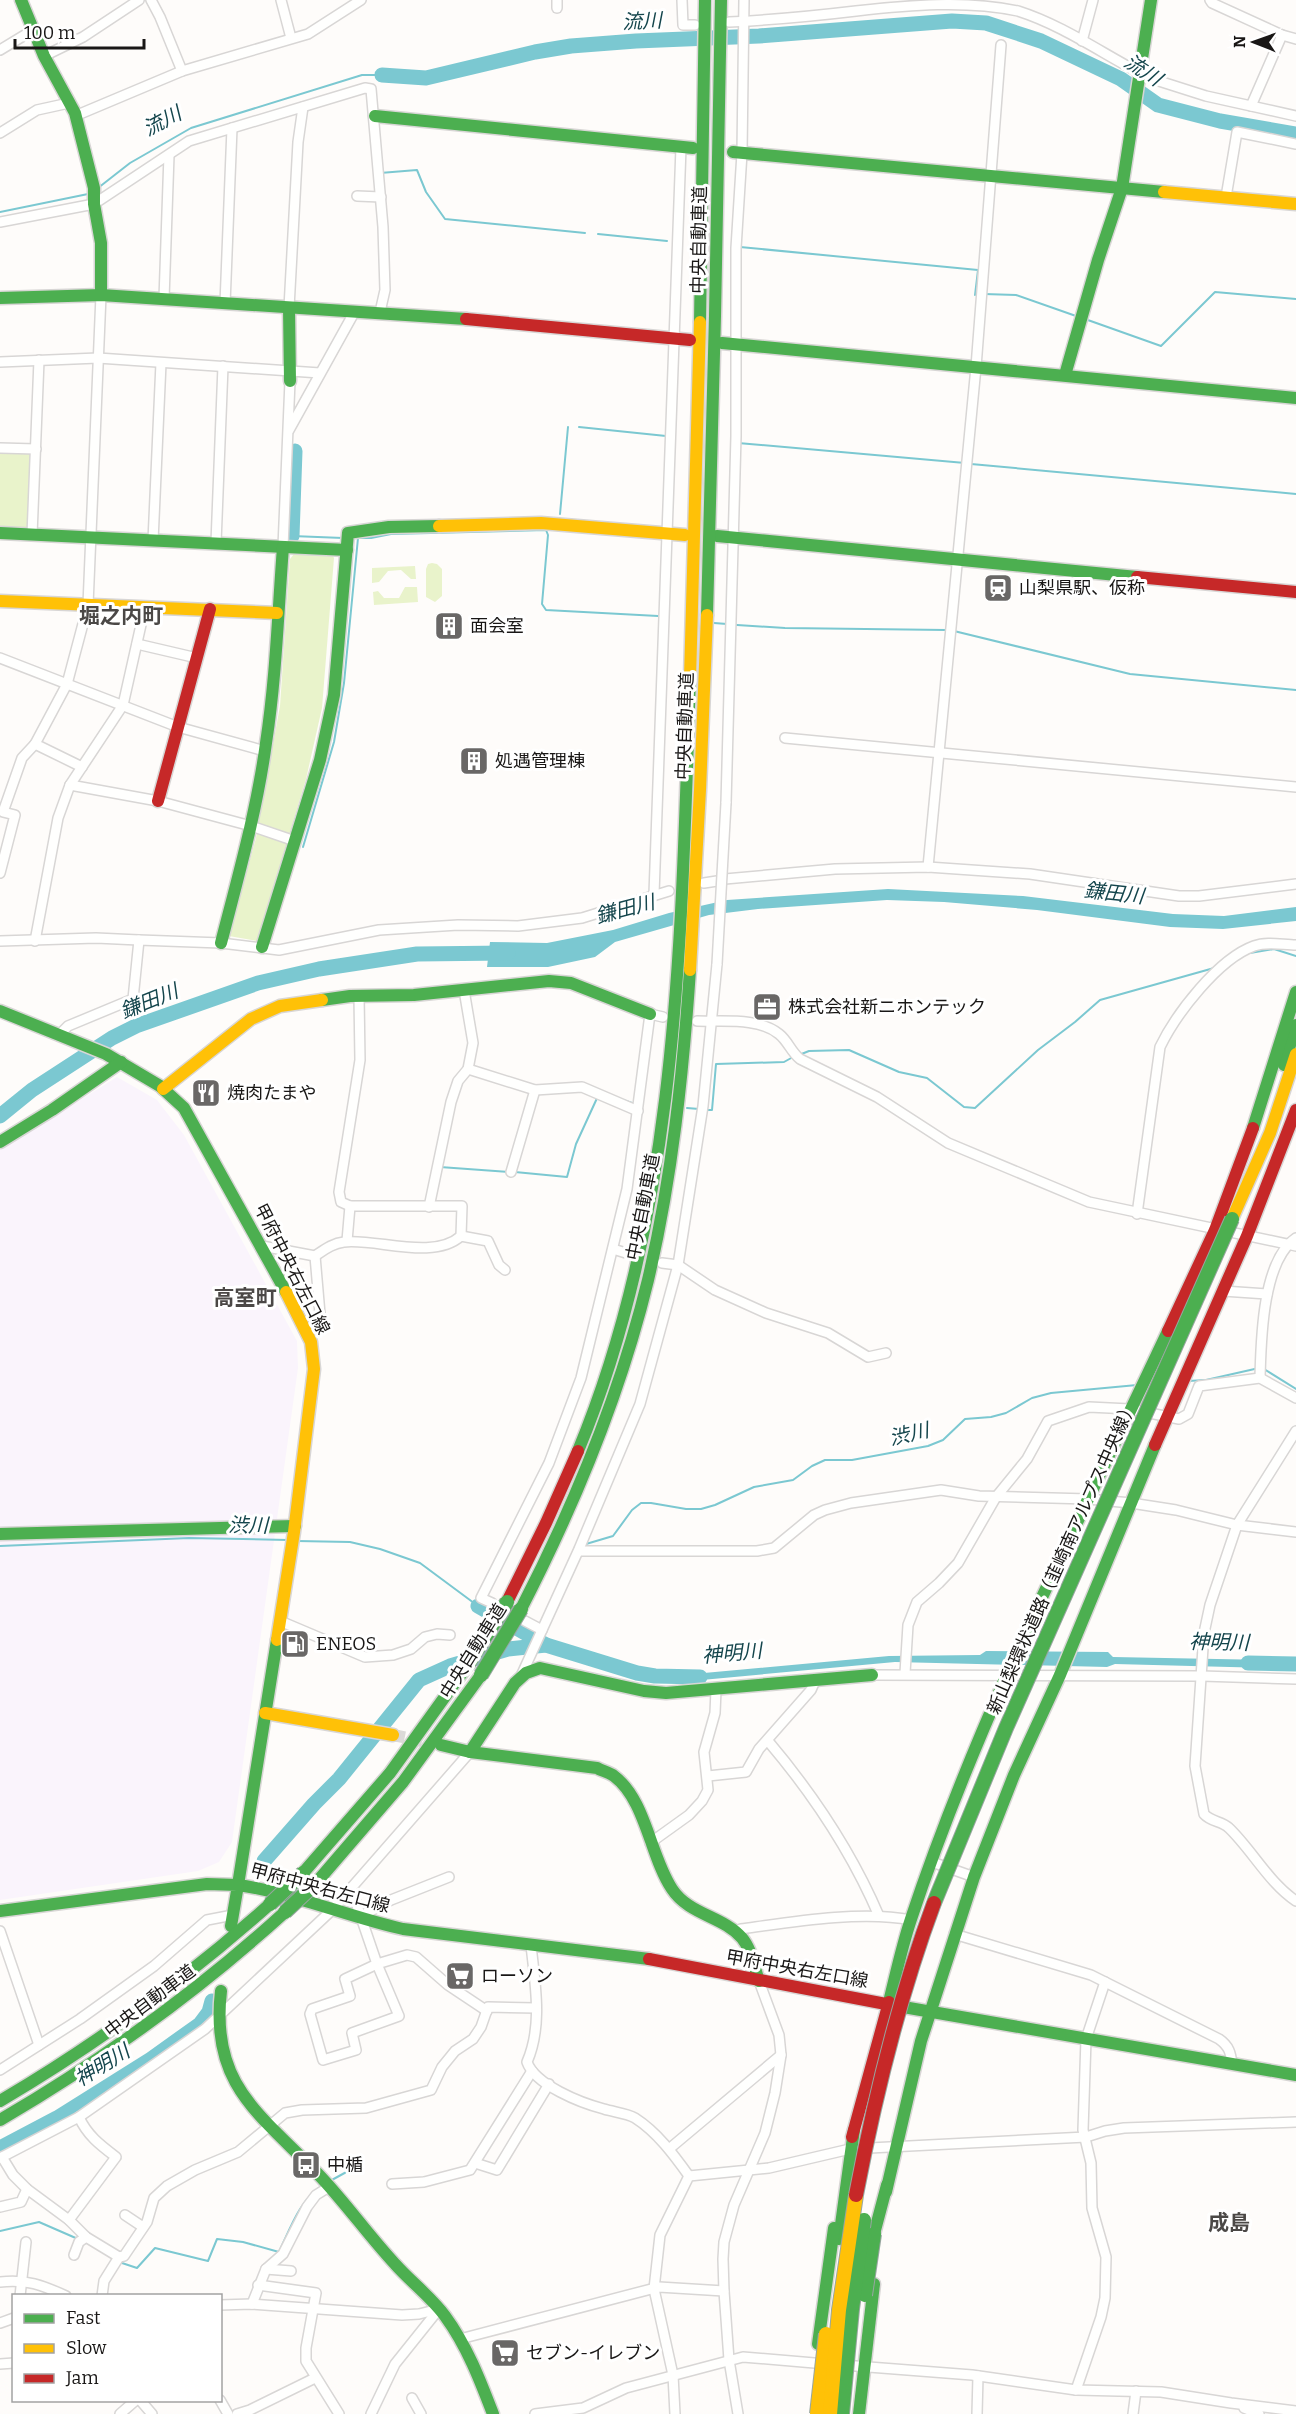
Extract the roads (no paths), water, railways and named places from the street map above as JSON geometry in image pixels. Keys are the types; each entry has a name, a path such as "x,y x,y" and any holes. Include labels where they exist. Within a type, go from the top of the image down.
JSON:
{"main road":[{"path":"21,0 44,56 75,116 94,197 101,243 101,295"},
{"path":"700,27 705,0"},
{"path":"721,0 725,25"},
{"path":"1065,375 1122,188 1151,0"},
{"name":"中央自動車道","path":"0,2101 96,2043 201,1965 303,1873 366,1803 408,1751 467,1666 507,1602 554,1510 577,1455 614,1347 634,1278 658,1151 673,1012 686,936 700,886 714,383 720,48 725,25"},
{"name":"中央自動車道","path":"0,2120 91,2066 152,2024 243,1952 316,1883 386,1806 422,1760 523,1615 591,1460 648,1281 674,1141 688,1011 686,936 675,892 695,527 705,49 700,27"},
{"path":"375,116 687,147"},
{"path":"737,152 1296,204"},
{"path":"0,298 101,295 380,312 690,340"},
{"path":"289,308 291,376"},
{"path":"728,344 1296,398"},
{"path":"0,533 283,547 347,541 388,527 541,523 685,535"},
{"path":"717,536 1296,592"},
{"path":"262,947 321,760 334,695 347,541"},
{"path":"221,944 251,826 265,751 270,715 283,547"},
{"path":"0,601 277,613"},
{"path":"158,801 210,609"},
{"path":"163,1089 251,1019 264,1011 304,1002 359,996 414,995 549,981 571,983 657,1015"},
{"path":"817,2414 854,2130 911,1920 978,1744 1018,1653 1215,1230 1241,1164 1296,992"},
{"name":"甲府中央右左口線","path":"0,1011 106,1054 163,1089 184,1108 306,1329 313,1356 311,1394 294,1529 238,1885 265,1889 332,1910 425,1932 646,1958 759,1981 1296,2075"},
{"path":"1244,1192 1296,1026"},
{"path":"1244,1192 1270,1133 1296,1054"},
{"path":"0,1142 121,1062"},
{"path":"852,2414 858,2346 874,2234 921,2041 954,1934 1014,1775 1062,1671 1181,1381 1247,1236 1296,1110"},
{"name":"新山梨環状道路（韮崎南アルプス中央線）","path":"830,2414 849,2240 870,2125 903,1998 922,1941 980,1787 1244,1192"},
{"path":"0,1534 294,1529"},
{"path":"470,1752 519,1680 526,1673 540,1668 644,1691 666,1693 872,1675"},
{"path":"265,1713 393,1735"},
{"path":"441,1745 470,1752 597,1768 613,1775 631,1797 667,1880 681,1901 744,1940 759,1981"},
{"path":"0,1911 207,1884 238,1885 232,1921"},
{"name":"新山梨環状道路（韮崎南アルプス中央線）","path":"842,2414 852,2309 866,2203 922,1941"},
{"path":"221,1991 218,2014 222,2047 231,2074 251,2106 438,2308 460,2339 490,2413"},
{"path":"811,2414 815,2363 833,2230 851,2149"},
{"path":"859,2414 886,2185"}],"street":[{"path":"44,56 84,37 139,0"},
{"path":"151,0 182,71"},
{"path":"281,0 291,38"},
{"path":"75,116 182,71 308,34 362,0"},
{"path":"682,0 683,25 700,27"},
{"path":"519,1680 584,1540 640,1404 678,1265 702,1109 717,964 726,803 736,436 728,344 736,246 737,152 744,0"},
{"path":"1082,41 1094,0"},
{"path":"1210,0 1245,20 1296,39"},
{"path":"725,25 928,3 961,2 1019,11 1045,21 1140,75 1206,96 1296,116"},
{"path":"0,50 33,30"},
{"path":"1251,106 1282,35"},
{"path":"928,867 976,367 1001,45"},
{"path":"0,222 94,197 170,155 189,141 365,88 371,89 381,196 385,290 380,312"},
{"path":"0,133 37,110 69,103"},
{"path":"289,308 297,142 303,107"},
{"path":"225,304 231,128"},
{"path":"1226,197 1237,132 1296,144"},
{"path":"654,894 675,339 687,147"},
{"path":"164,299 170,155"},
{"path":"357,196 381,196"},
{"path":"0,873 15,815 3,812 16,772 22,758 35,744 67,684 88,605 101,295"},
{"path":"287,432 355,312"},
{"path":"0,362 98,358 223,366 291,376 320,373"},
{"path":"32,535 39,360"},
{"path":"153,541 161,363"},
{"path":"216,543 223,366"},
{"path":"283,547 291,376"},
{"path":"0,448 36,448"},
{"path":"35,941 58,818 70,785 123,705 145,607"},
{"path":"137,644 197,658"},
{"path":"0,658 178,727 265,751"},
{"path":"785,738 1296,787"},
{"path":"35,744 82,767"},
{"path":"70,785 158,801 251,826 295,841"},
{"path":"700,886 721,880 835,869 928,867 1029,874 1179,896 1199,896 1296,884"},
{"path":"0,941 96,938 221,944 262,947 279,951 364,932 389,929 545,923 582,918 654,894 675,892"},
{"path":"59,1035 68,1026 132,999 139,940"},
{"path":"1137,1214 1160,1047 1171,1024 1209,979 1240,953 1256,945 1296,945"},
{"path":"429,1207 451,1102 458,1081 468,1069 473,1043 464,990"},
{"path":"262,1246 315,1256 336,1243 347,1241 408,1248 453,1244 461,1236 462,1206 350,1206 341,1202 339,1192 360,1060 359,996"},
{"path":"492,1603 481,1598 549,1463 581,1378 627,1189 639,1106 657,1015"},
{"path":"697,1022 755,1024 771,1029 780,1035 797,1056 878,1097 948,1143 1089,1202 1291,1245"},
{"path":"468,1069 535,1090 582,1087 639,1106"},
{"path":"511,1172 535,1090"},
{"path":"347,1241 350,1206"},
{"path":"461,1236 489,1241 499,1265 505,1270"},
{"path":"1260,1378 1261,1327 1267,1294 1296,1238"},
{"path":"613,1250 629,1254"},
{"path":"315,1256 320,1314"},
{"path":"662,1263 678,1265 716,1290 766,1313 828,1333 868,1357 886,1353"},
{"path":"1223,1292 1267,1294"},
{"path":"905,1671 908,1625 917,1602 958,1563 996,1497 1027,1459 1048,1421 1089,1407 1130,1410 1179,1419 1188,1414 1199,1386 1260,1378 1284,1389 1296,1398"},
{"path":"1296,1431 1237,1525 1210,1605 1203,1655 1195,1766 1204,1814 1207,1818 1225,1825 1244,1843 1280,1888 1296,1901"},
{"path":"579,1550 757,1551 774,1548 814,1515 851,1503 941,1490 996,1497 1088,1499 1131,1503 1176,1510 1237,1525 1296,1532"},
{"path":"523,1615 540,1632"},
{"path":"280,1621 364,1658 393,1655 411,1649 425,1637 450,1635"},
{"path":"872,1675 905,1671 1062,1671 1202,1674 1296,1680"},
{"path":"708,1776 746,1772 759,1749 811,1690 815,1681"},
{"path":"650,1843 689,1815 702,1801 708,1790 704,1752 715,1713 716,1690"},
{"path":"768,1741 800,1779 865,1883 879,1916"},
{"path":"470,1752 332,1910 218,2014 205,2029 79,2117 1,2157 13,2175 27,2189 69,2220 86,2236 119,2256 124,2256 143,2227 154,2198 167,2186 195,2170 238,2152 285,2113 302,2110 366,2108 431,2090 448,2059 455,2051 473,2039 481,2027 488,2007 536,2008"},
{"path":"932,1862 974,1877"},
{"path":"362,1918 391,1900 449,1877"},
{"path":"351,1888 377,1964 399,2016 352,2033 356,2050 323,2060 310,2014 312,2009 350,1996 345,1979 377,1964 407,1955 416,1957 448,1984 487,2011"},
{"path":"734,1932 787,1923 879,1916 911,1920"},
{"path":"0,2070 154,1966 207,1920 232,1921"},
{"path":"0,1931 39,2045"},
{"path":"954,1934 1091,1975 1219,2039 1226,2044 1231,2053 1232,2065"},
{"path":"531,1945 536,2008 535,2043 527,2062 532,2071 561,2093 602,2109 634,2118 669,2149 689,2176"},
{"path":"738,2414 729,2360 723,2259 728,2223 734,2205 765,2133 781,2055 779,2035 759,1981"},
{"path":"1076,2390 1101,2317 1107,2276 1106,2257 1092,2208 1091,2163 1083,2130 1086,2039 1105,1982"},
{"path":"669,2149 781,2055"},
{"path":"392,2184 424,2182 470,2170 532,2071"},
{"path":"475,2163 497,2170 549,2084"},
{"path":"69,2220 116,2157 88,2134 79,2117"},
{"path":"689,2176 750,2171 851,2149 895,2145 1086,2137 1124,2128 1296,2122"},
{"path":"675,2414 673,2375 654,2289 660,2235 689,2176"},
{"path":"252,2304 258,2284 266,2269 283,2254 316,2194 328,2187"},
{"path":"0,2207 21,2202 27,2189"},
{"path":"125,2215 143,2227"},
{"path":"74,2255 79,2242 86,2236"},
{"path":"20,2294 26,2242"},
{"path":"102,2294 104,2281 119,2256"},
{"path":"266,2269 291,2271"},
{"path":"0,2282 21,2279 64,2294"},
{"path":"258,2284 316,2294 315,2310 306,2348 306,2361 339,2414"},
{"path":"460,2339 670,2286 724,2291"},
{"path":"222,2305 252,2304 402,2315 419,2314 438,2308"},
{"path":"371,2414 394,2364 438,2308"},
{"path":"535,2414 586,2410 626,2388 743,2358 978,2376 1076,2390 1161,2392 1296,2411"},
{"path":"977,2414 978,2376"},
{"path":"237,2414 315,2378"},
{"path":"1133,2414 1136,2391"},
{"path":"412,2398 421,2414"},
{"path":"120,2414 135,2402"},
{"path":"140,2402 152,2414"},
{"path":"1231,2403 1259,2414"}],"water":[{"path":"888,889 1023,896 1173,914 1224,916 1296,907 1296,921 1223,929 1170,927 1037,910 887,900 758,909 709,915 615,942 595,957 548,967 487,967 490,942 547,943 613,930 669,913 727,900"},
{"path":"986,1651 1108,1652 1113,1657 1269,1660 1268,1668 895,1662 680,1682 679,1674 889,1656 980,1655"}],"waterway":[{"name":"流川","path":"382,75 426,78 535,52 571,46 759,36 952,21 986,23 1041,41 1121,79 1158,105 1220,121 1296,134"},
{"name":"流川","path":"98,188 130,163 191,128 362,75 382,75"},
{"path":"380,173 417,170 426,192 445,219 585,233"},
{"name":"流川","path":"0,212 88,194"},
{"path":"598,234 667,241"},
{"path":"740,247 978,270 975,295"},
{"path":"1085,319 1161,346 1215,292 1296,299"},
{"path":"984,294 1016,295 1076,316"},
{"path":"560,514 568,427"},
{"path":"579,427 666,436"},
{"path":"738,443 965,463"},
{"name":"流川","path":"292,536 295,451"},
{"path":"971,464 1296,494"},
{"path":"351,538 371,538 391,534 546,530 548,535 542,604 546,610 658,616"},
{"path":"292,536 343,538"},
{"path":"303,847 334,742 344,683 358,538"},
{"path":"714,623 727,624"},
{"path":"737,625 785,628 946,630"},
{"path":"954,631 1130,674 1296,690"},
{"path":"1250,953 1274,949 1296,956"},
{"name":"鎌田川","path":"0,1116 32,1090 112,1038 136,1026 258,983 319,969 417,954 508,953"},
{"path":"799,1055 809,1051 849,1050 899,1072 927,1078 964,1107 975,1108 1038,1050 1100,1000 1214,968"},
{"path":"704,1110 712,1110 716,1064 784,1062 793,1057"},
{"path":"515,1172 567,1177 576,1144 598,1096"},
{"path":"620,1099 635,1104"},
{"path":"687,1108 699,1109"},
{"path":"440,1167 509,1172"},
{"name":"渋川","path":"1188,1381 1206,1380 1259,1368"},
{"name":"渋川","path":"1264,1369 1296,1389"},
{"name":"渋川","path":"586,1544 613,1536 632,1510 641,1503 701,1509 754,1487 793,1480 812,1466 825,1460 852,1460 928,1446 943,1440 965,1419 1006,1413 1032,1398 1051,1393 1137,1385"},
{"name":"渋川","path":"0,1546 189,1538 288,1540"},
{"name":"渋川","path":"297,1541 350,1542 380,1549 420,1563 478,1606"},
{"path":"478,1606 546,1645"},
{"name":"神明川","path":"264,1861 339,1779 419,1680 450,1666 508,1649 546,1645 637,1673 655,1676 700,1677"},
{"name":"神明川","path":"1248,1663 1296,1664"},
{"name":"神明川","path":"0,2148 57,2118 151,2059 200,2024 209,2012 212,2001"},
{"path":"330,2181 350,2170"},
{"path":"122,2263 137,2268 155,2248 208,2261 217,2239 243,2242 279,2252 302,2206 323,2185"},
{"path":"0,2231 39,2222 78,2239"}],"tunnel":[{"path":"393,1735 422,1741"}],"place":[{"name":"山梨県駅、仮称","path":"998,588"},
{"name":"面会室","path":"449,626"},
{"name":"処遇管理棟","path":"474,761"},
{"name":"株式会社新ニホンテック","path":"767,1007"},
{"name":"焼肉たまや","path":"206,1093"},
{"name":"ENEOS","path":"295,1644"},
{"name":"ローソン","path":"460,1976"},
{"name":"中楯","path":"306,2165"},
{"name":"セブン-イレブン","path":"505,2353"}],"district":[{"name":"堀之内町","path":"121,616"},
{"name":"高室町","path":"245,1298"},
{"name":"成島","path":"1229,2223"}]}
